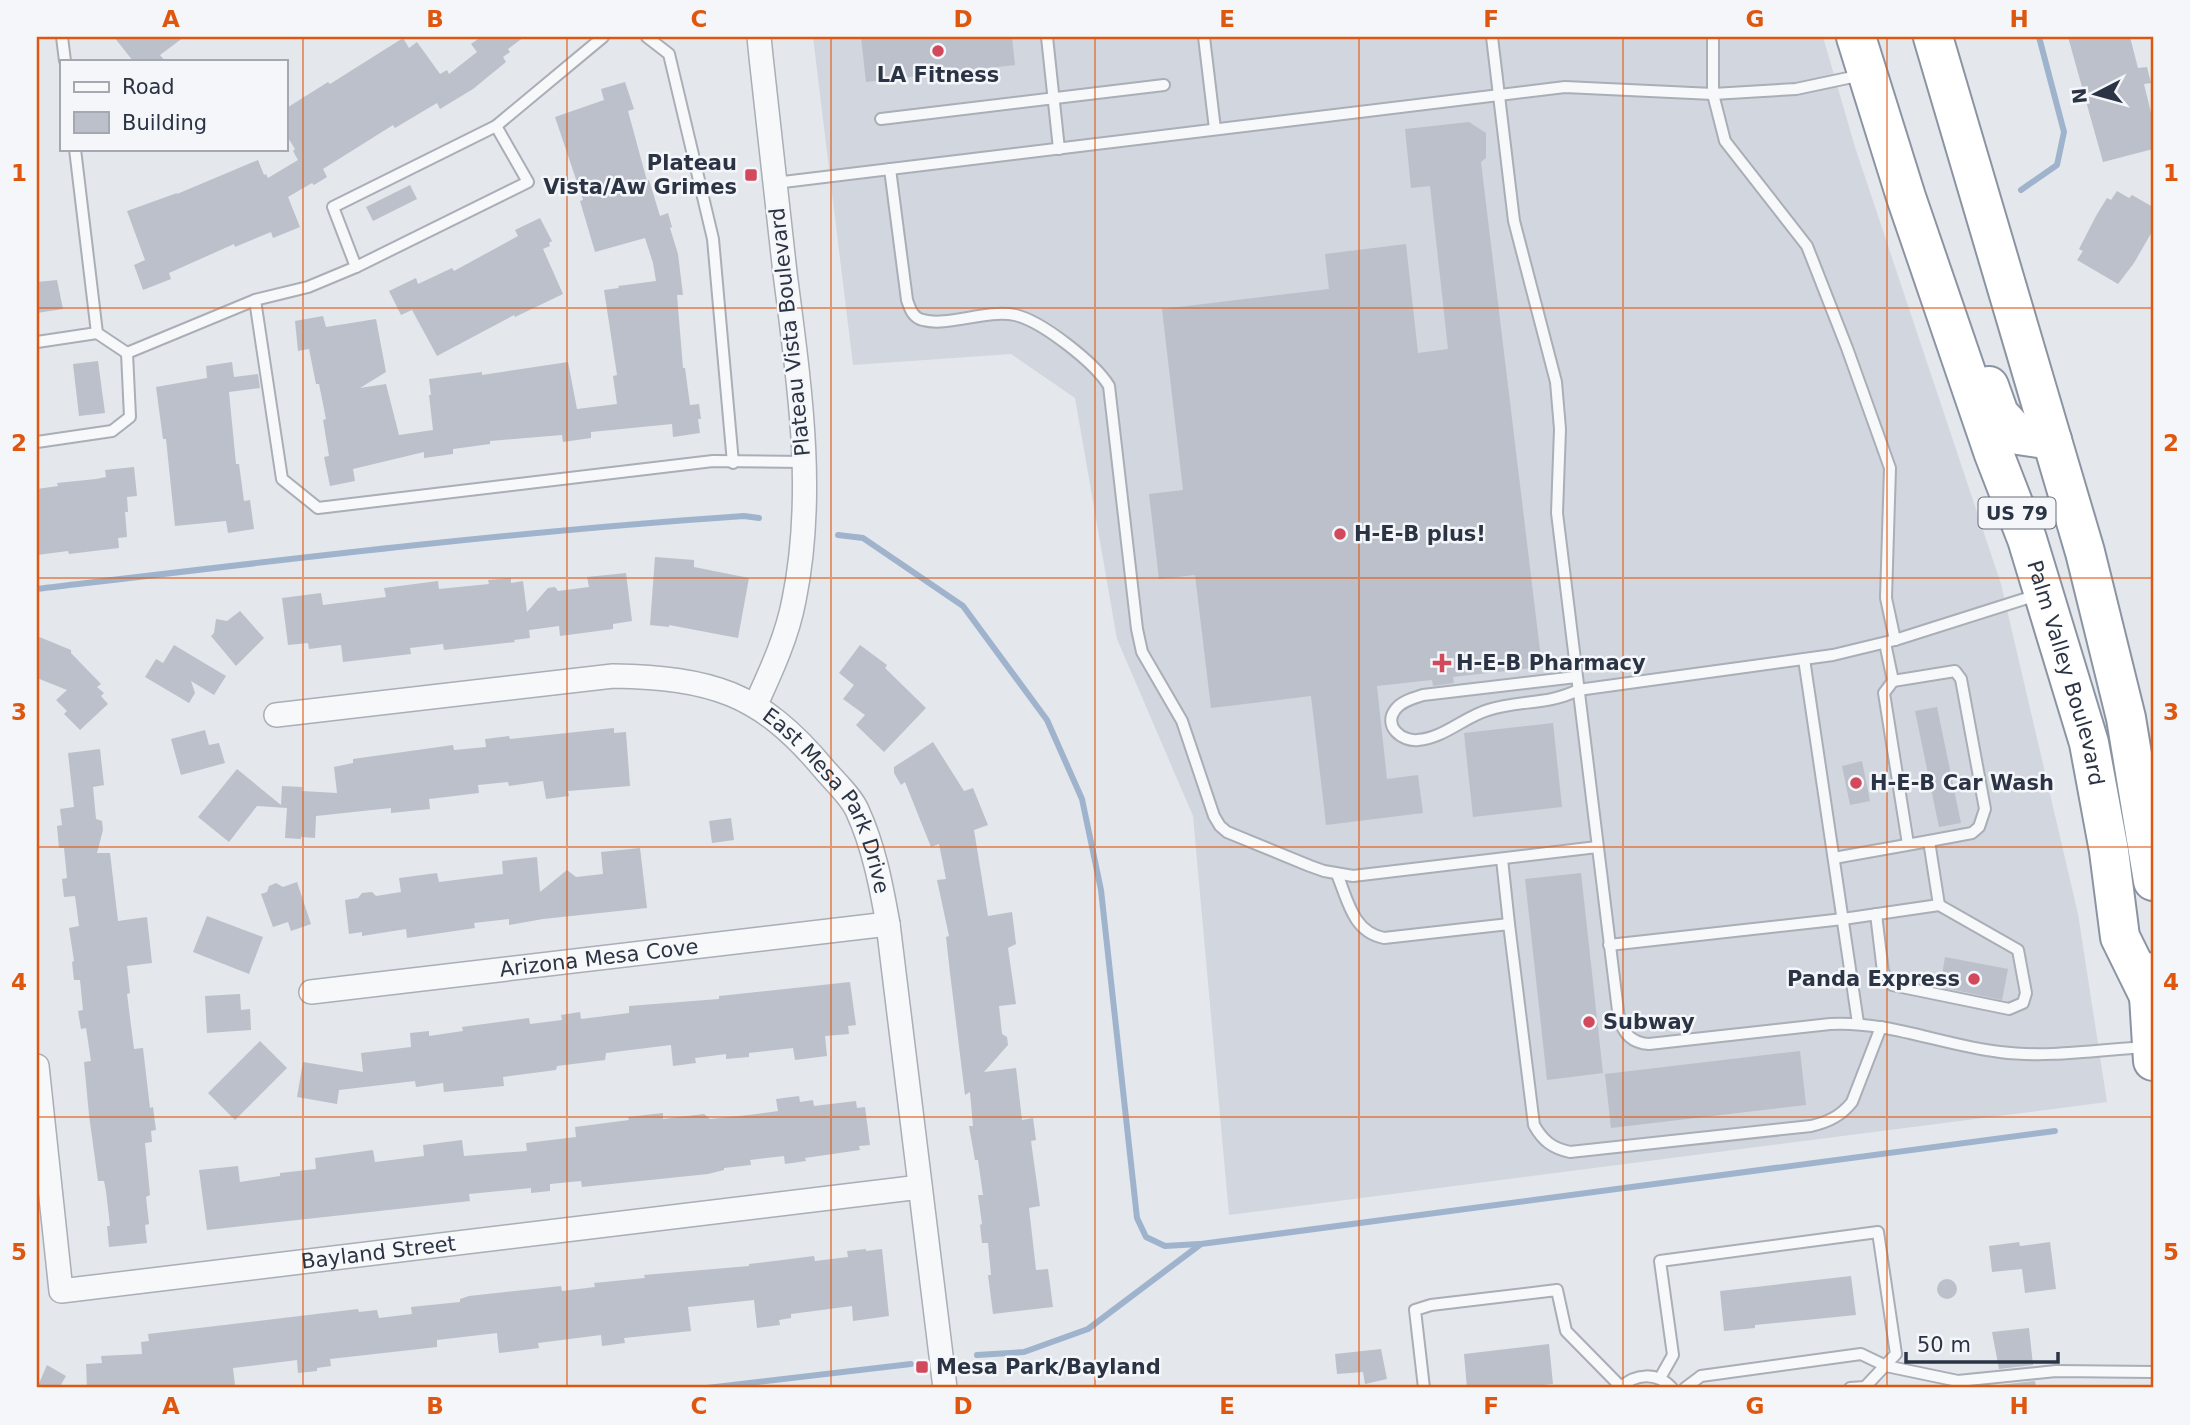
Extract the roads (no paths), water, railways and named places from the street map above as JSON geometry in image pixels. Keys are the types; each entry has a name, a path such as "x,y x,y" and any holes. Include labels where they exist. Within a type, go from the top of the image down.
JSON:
{"highway":[{"name":"Palm Valley Boulevard","path":"1856,37 1906,197 2026,540 2089,743 2109,851 2120,937 2151,981 2153,1053"},
{"name":"Palm Valley Boulevard","path":"1933,37 2085,552 2126,718 2153,881"},
{"path":"1906,197 1930,212 1999,414 2018,435 2052,440"}],"street":[{"name":"Plateau Vista Boulevard","path":"756,704 777,658 794,601 803,532 805,462 800,396 758,37"},
{"name":"East Mesa Park Drive","path":"276,715 613,676 662,677 706,685 756,704 785,727 856,807 880,879 888,924 945,1388"},
{"name":"Arizona Mesa Cove","path":"311,992 888,924"},
{"name":"Bayland Street","path":"37,1066 61,1291 920,1187"}],"lane":[{"path":"62,37 65,60"},
{"path":"356,267 332,207 496,126 603,37"},
{"path":"647,37 669,54 713,239 733,463"},
{"path":"1047,37 1059,149"},
{"path":"1204,37 1216,129"},
{"path":"1492,37 1512,211 1556,382 1560,429 1557,513 1609,945 1619,1019 1626,1035 1640,1044 1858,1023 2016,1054 2153,1053"},
{"path":"1713,37 1713,94 1725,141 1807,246 1847,348 1889,468 1886,598 1893,681 1884,693 1908,844"},
{"path":"775,183 1498,94 1565,88 1713,94 1796,89 1868,74"},
{"path":"881,119 1164,85"},
{"path":"127,353 255,300 307,287 356,267 528,182 496,126"},
{"path":"75,150 97,332"},
{"path":"890,169 907,300 916,317 933,321 1002,313 1027,318 1040,325 1102,374 1109,386 1139,641 1142,652 1182,721 1214,816 1220,826 1227,832 1310,866 1338,874 1369,875 1597,847"},
{"path":"255,300 282,479 318,508 713,461 805,462"},
{"path":"37,342 97,332 127,353"},
{"path":"37,442 112,430 130,417 127,353"},
{"path":"1576,677 1423,695 1403,702 1395,709 1391,717 1393,728 1407,741 1429,739 1488,709 1562,698 1578,690 1833,655 1890,641 2043,593"},
{"path":"1804,659 1858,1023"},
{"path":"1834,858 1972,833 1979,827 1985,809 1961,678 1955,671 1893,681"},
{"path":"1929,841 1939,905"},
{"path":"1502,859 1534,1125 1549,1145 1560,1150 1570,1152 1824,1123 1845,1111 1852,1102 1881,1027"},
{"path":"1338,874 1357,921 1365,931 1374,936 1384,938 1509,924"},
{"path":"1609,945 1843,919 1876,914 1939,905 2018,950 2026,993 2023,1003 2009,1009 1892,985 1883,972 1876,914"},
{"path":"1660,1378 1673,1354 1660,1261 1878,1232 1896,1354 1865,1387 1850,1388"},
{"path":"1424,1388 1415,1310 1432,1305 1557,1290 1566,1331 1621,1387 1637,1377 1648,1376 1660,1378 1672,1388"},
{"path":"1685,1388 1701,1376 1861,1354 1886,1366 1958,1381 2056,1371 2153,1372"}],"waterway":[{"path":"2021,190 2057,165 2064,132 2039,37"},
{"path":"37,589 478,539 744,516 759,518"},
{"path":"838,535 863,538 963,606 1047,720 1082,799 1101,890 1137,1218 1146,1237 1165,1246 1199,1244"},
{"path":"977,1355 1024,1352 1088,1329 1201,1244 2055,1131"},
{"path":"707,1388 911,1364"}],"place":[{"name":"LA Fitness","path":"938,51"},
{"name":"Plateau Vista/Aw Grimes","path":"751,175"},
{"name":"H-E-B plus!","path":"1340,534"},
{"name":"H-E-B Pharmacy","path":"1442,663"},
{"name":"H-E-B Car Wash","path":"1856,783"},
{"name":"Panda Express","path":"1974,979"},
{"name":"Subway","path":"1589,1022"},
{"name":"Mesa Park/Bayland","path":"922,1367"}]}
